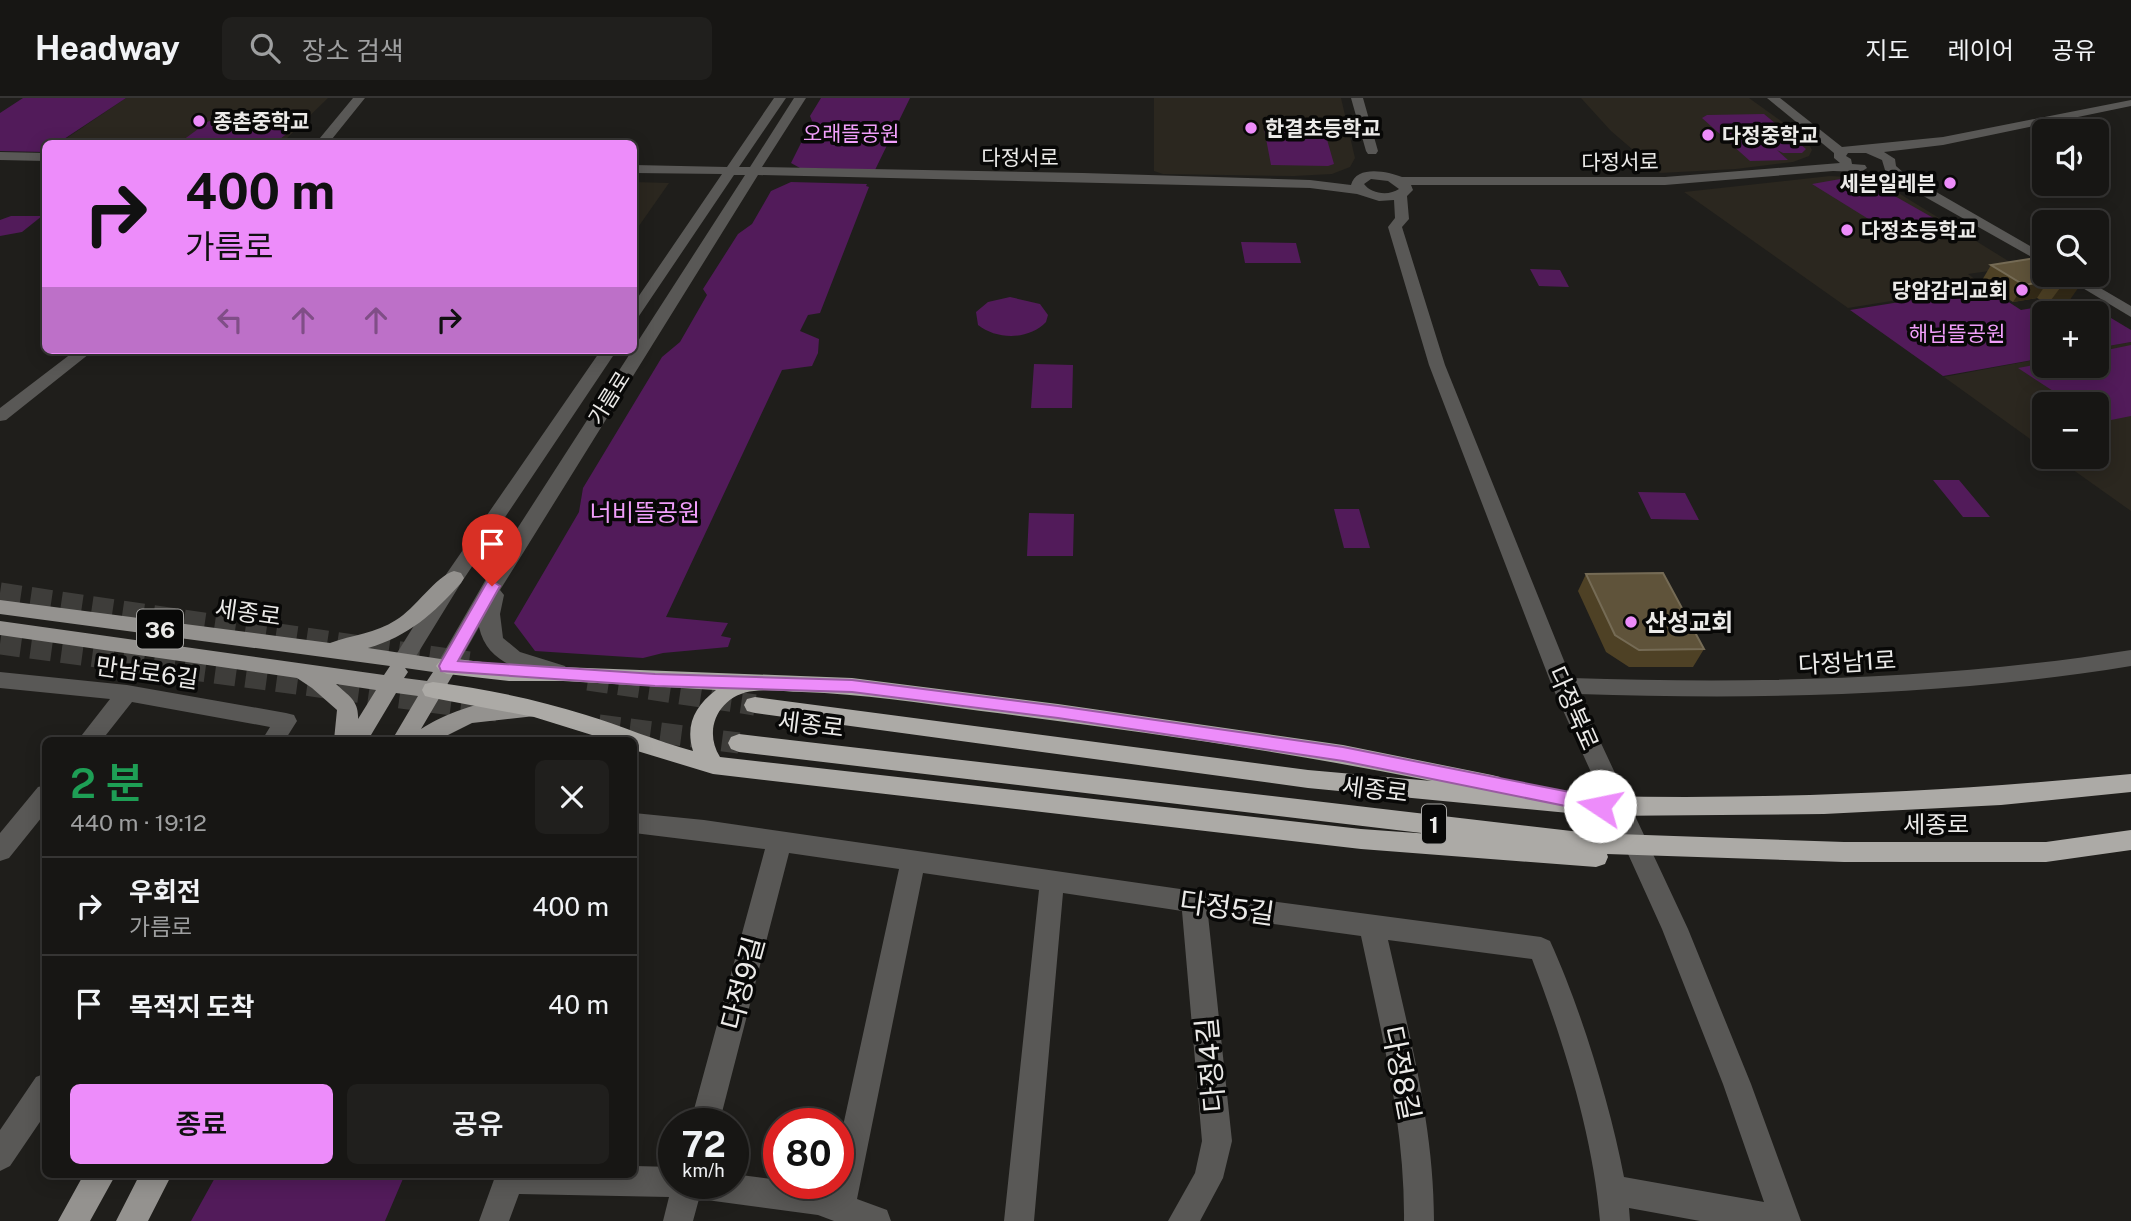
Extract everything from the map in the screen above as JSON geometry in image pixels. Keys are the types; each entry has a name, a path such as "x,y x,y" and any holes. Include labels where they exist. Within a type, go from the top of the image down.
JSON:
{"highway":[{"path":"447,666 509,673 852,686 1058,712 1343,754 1600,806"},
{"path":"713,765 703,752 698,730 707,710 733,688 755,681"},
{"path":"433,690 535,710 597,727 622,737"},
{"name":"세종로","path":"755,705 1308,779 1600,806 1824,804 2001,796 2131,783"},
{"path":"637,743 713,765 1347,838 1532,854 1698,862 1844,852"},
{"name":"세종로","path":"739,744 1589,843 1844,852 2046,852 2131,840"}],"main road":[{"path":"320,650 394,633 414,620 454,578"},
{"name":"세종로","path":"0,607 447,666"},
{"name":"36","path":"0,628 433,690"},
{"path":"359,737 403,661"},
{"path":"404,737 447,666"},
{"name":"36","path":"300,671 320,682 348,707 345,737"},
{"path":"426,737 448,722 476,713 535,710"},
{"path":"73,1221 99,1178"},
{"path":"131,1221 155,1178"}],"street":[{"path":"324,140 359,98"},
{"path":"637,309 780,98"},
{"name":"가름로","path":"637,354 800,98"},
{"path":"1357,98 1372,151 1382,160 1399,185 1402,219 1373,199 1366,161 1372,151"},
{"path":"1773,98 1840,153 1845,161 1945,203"},
{"path":"1793,170 1864,168 1890,164 1900,153 1943,141 2131,103"},
{"path":"1791,111 1838,139 1886,157 1900,177 2032,253"},
{"path":"1793,170 1840,153 1943,141"},
{"path":"0,156 42,157"},
{"name":"다정서로","path":"637,169 1310,184 1373,199"},
{"name":"다정서로","path":"1399,185 1665,181 1793,170"},
{"path":"1373,199 1386,197 1399,185"},
{"path":"1373,199 1399,185"},
{"name":"다정북로","path":"1373,199 1563,686 1675,929 1737,1084 1784,1221"},
{"path":"2088,287 2131,312"},
{"path":"0,416 81,354"},
{"name":"가름로","path":"403,661 454,578 606,354"},
{"name":"가름로","path":"447,666 503,565 637,354"},
{"path":"503,565 489,610 494,645 522,664 563,673"},
{"name":"다정남1로","path":"1563,686 1782,691 1872,687 1983,678 2131,658"},
{"name":"만남로6길","path":"0,680 127,693 286,721 275,737"},
{"path":"91,737 127,693"},
{"path":"0,851 42,799"},
{"name":"다정5길","path":"637,823 1372,927 1541,948 1569,1029 1598,1127 1613,1190 1615,1221"},
{"name":"다정9길","path":"708,1108 779,843"},
{"path":"841,1206 913,862"},
{"path":"1019,1221 1052,882"},
{"name":"다정4길","path":"1183,1221 1208,1178 1217,1141 1194,902"},
{"name":"다정8길","path":"1372,927 1402,1069 1416,1154 1420,1196 1419,1221"},
{"path":"0,1156 42,1093"},
{"path":"494,1221 510,1178"},
{"path":"543,1178 658,1182"},
{"path":"1613,1190 1784,1221"},
{"path":"749,1191 818,1200 841,1206 876,1221"},
{"path":"678,1221 684,1199"}],"shaded area":[{"name":"종촌중학교","path":"126,98 328,98 285,140 64,140"},
{"name":"한결초등학교","path":"1154,98 1341,98 1355,158 1350,167 1332,174 1163,174 1154,171"},
{"name":"다정중학교","path":"1581,98 1749,98 1806,139 1812,150 1809,156 1793,162 1736,169 1660,173 1611,131"},
{"name":"다정초등학교","path":"1830,176 1866,178 1884,184 2018,267 1968,274 1984,286 1848,308 1684,192"},
{"path":"637,182 669,183 637,229"},
{"path":"2131,342 2131,511 2072,469 2109,469 2109,392 2032,392 2032,440 1944,377 2032,360 2032,378 2109,378 2109,346"}],"green space":[{"path":"23,98 126,98 63,140 42,140 42,152 0,151 0,113"},
{"name":"오래뜰공원","path":"821,98 910,98 875,170 800,168 791,163 812,121 810,116"},
{"path":"1764,114 1806,149 1802,153 1783,153 1777,150 1788,160 1750,161 1702,118 1707,115"},
{"path":"209,121 299,124 279,140 183,140"},
{"path":"1264,128 1324,129 1334,164 1271,165"},
{"path":"1846,178 1870,182 1944,224 1899,232 1883,228 1812,184"},
{"name":"너비뜰공원","path":"791,182 867,184 869,187 820,313 808,315 800,331 819,339 818,353 812,366 782,370 666,617 728,623 721,636 731,638 728,647 663,653 643,658 535,651 514,623 579,512 583,488 662,357 680,342 707,295 703,289 738,234 752,224 771,191"},
{"path":"11,216 42,216 22,232 0,236 0,220"},
{"path":"1241,242 1296,243 1301,263 1245,263"},
{"path":"1530,269 1560,270 1569,287 1539,286"},
{"name":"해님뜰공원","path":"1987,288 2021,310 2032,308 2032,360 1943,376 1850,310"},
{"path":"1010,297 1040,304 1048,315 1046,322 1031,332 1013,336 994,333 978,325 976,312 988,302"},
{"name":"해님뜰공원","path":"2109,317 2131,330 2131,342 2109,346"},
{"path":"2131,345 2131,416 2109,420 2109,392 2055,392 2033,378 2109,378 2109,350"},
{"path":"1034,364 1073,365 1072,408 1031,408"},
{"path":"2032,365 2032,377 2018,368"},
{"path":"1933,480 1959,480 1990,517 1963,517"},
{"path":"1638,492 1685,493 1699,520 1651,519"},
{"path":"1334,509 1359,509 1370,548 1344,548"},
{"path":"1029,513 1074,514 1073,556 1027,556"},
{"path":"215,1178 403,1178 385,1221 191,1221"}],"building":[{"path":"2032,259 2032,284 2024,285 1991,265"},
{"path":"1663,573 1704,649 1639,650 1615,635 1586,574"}],"tunnel":[{"path":"0,593 469,662"},
{"path":"0,644 497,711"},
{"path":"588,680 755,705"},
{"path":"599,725 739,743"}],"place":[{"name":"종촌중학교","path":"199,121"},
{"name":"한결초등학교","path":"1251,128"},
{"name":"다정중학교","path":"1708,135"},
{"name":"세븐일레븐","path":"1950,183"},
{"name":"다정초등학교","path":"1847,230"},
{"name":"당암감리교회","path":"2022,290"},
{"name":"산성교회","path":"1631,622"}],"route":[{"path":"492,586 447,666 509,673 852,686 1058,712 1343,754 1600,806"}]}
